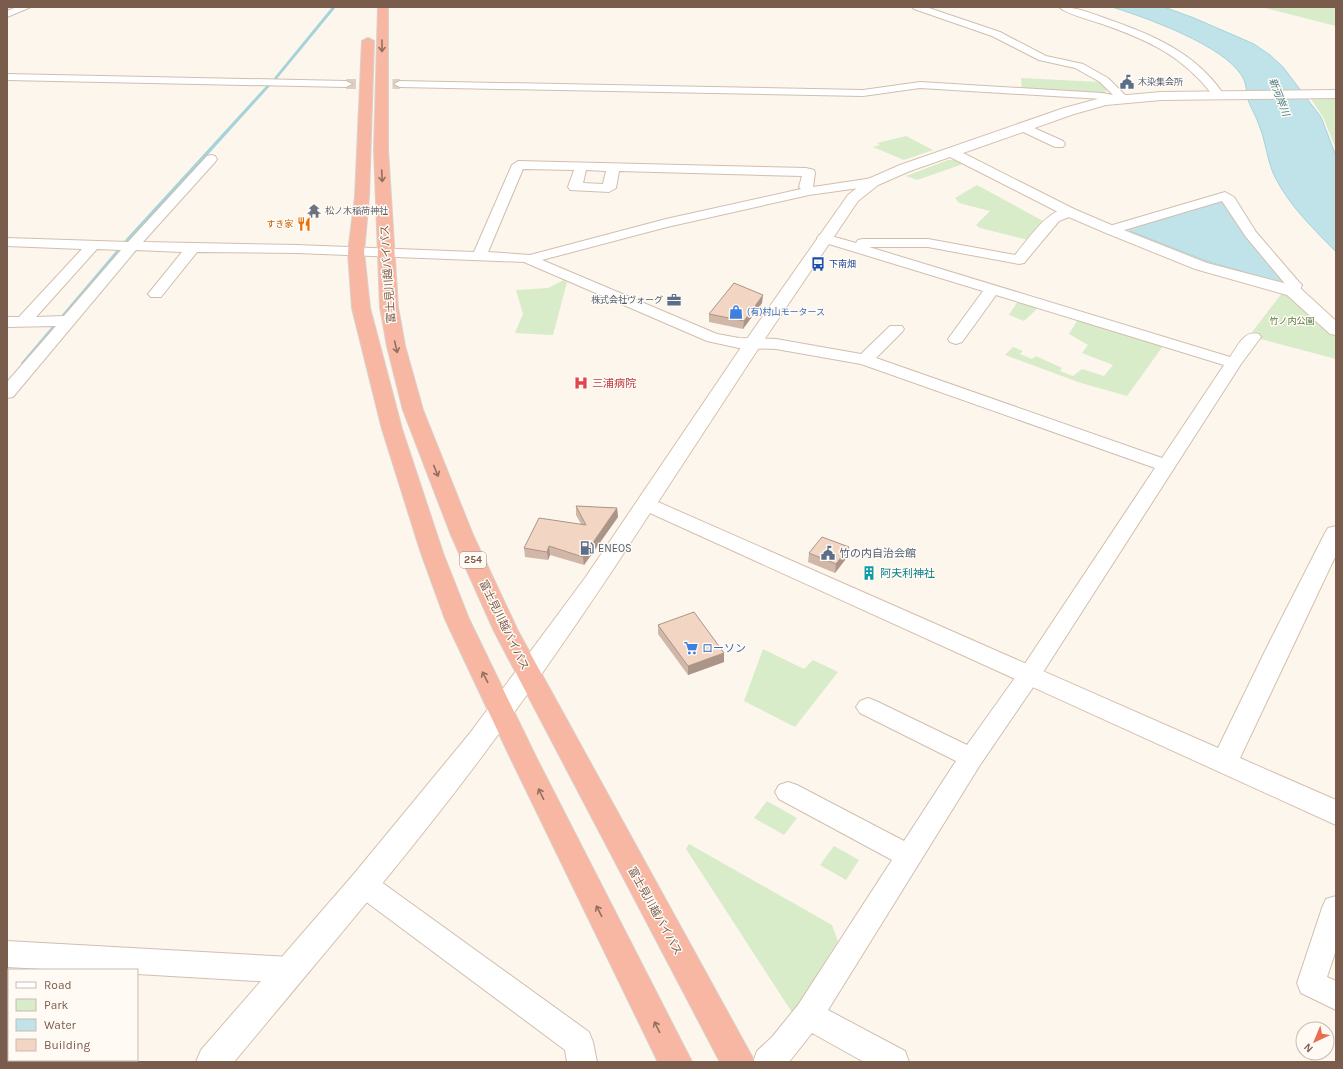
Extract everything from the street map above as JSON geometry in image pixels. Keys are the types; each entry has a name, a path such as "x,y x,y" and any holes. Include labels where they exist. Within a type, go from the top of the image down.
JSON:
{"highway":[{"path":"369,7 362,197 356,252 364,323 392,429 432,553 456,619 523,758 675,1062"},
{"name":"富士見川越バイパス","path":"383,7 381,150 390,314 413,410 483,584 527,674 738,1062"}],"street":[{"path":"7,14 26,7"},
{"path":"917,7 996,34 1044,58 1074,64 1095,74 1108,83 1118,99"},
{"path":"1064,7 1126,30 1168,49 1200,72 1220,93"},
{"path":"1049,71 1095,74"},
{"path":"7,77 346,84"},
{"path":"400,84 863,93 887,91 920,85 1102,96 1118,99"},
{"path":"214,1062 363,884 479,740 646,505 753,343 853,198 873,182 905,168 1084,106 1118,99 1220,93 1335,94"},
{"path":"1023,127 1059,144"},
{"path":"951,152 1069,212 1111,230 1201,266 1293,291 1336,330"},
{"path":"7,393 62,321 127,245 211,159"},
{"path":"479,257 518,165 806,172 809,173 806,187 809,191"},
{"path":"581,167 576,187 609,188 613,168"},
{"path":"532,259 541,255 666,223 809,191 873,182"},
{"path":"1111,230 1225,196 1230,200 1251,234 1294,285 1293,291"},
{"path":"841,243 928,244 1019,260 1054,218 1069,212"},
{"path":"824,238 993,288 1234,363"},
{"path":"10,245 127,245 193,248 297,249 386,254 532,259 713,338 739,343 776,344 865,360 1167,466"},
{"path":"23,322 93,245"},
{"path":"156,294 193,248"},
{"path":"956,339 993,288"},
{"path":"7,322 62,321"},
{"path":"865,360 896,329"},
{"path":"768,1062 783,1048 808,1015 971,758 1030,674 1234,363 1253,337"},
{"path":"646,505 665,511 1336,813"},
{"path":"1225,762 1280,645 1333,547"},
{"path":"868,707 971,758"},
{"path":"788,792 909,856"},
{"path":"363,884 578,1042 582,1062"},
{"path":"1336,908 1311,983 1336,996"},
{"path":"7,954 291,970"},
{"path":"808,1015 894,1062"}],"green space":[{"path":"1261,7 1336,7 1336,26"},
{"path":"1021,78 1100,82 1107,87 1105,94 1022,90"},
{"path":"1311,99 1336,99 1336,149 1323,117"},
{"path":"906,136 933,150 904,160 873,147 880,145 877,143"},
{"path":"948,160 956,160 963,164 917,180 906,176"},
{"path":"977,185 1043,221 1028,240 980,228 976,225 990,211 959,203 955,198"},
{"path":"564,280 567,282 553,335 515,333 523,314 516,290 548,288"},
{"name":"竹ノ内公園","path":"1282,293 1305,299 1336,328 1336,359 1249,336"},
{"path":"1018,301 1039,307 1024,321 1009,315"},
{"path":"1078,319 1163,346 1127,396 1081,383 1005,355 1013,347 1023,351 1020,354 1032,359 1036,356 1062,368 1060,371 1073,376 1082,369 1104,376 1113,365 1082,353 1088,345 1069,334"},
{"path":"763,649 804,669 813,660 838,672 795,727 744,701"},
{"path":"767,801 797,818 784,835 754,818"},
{"path":"689,844 832,925 838,941 793,1014 686,849"},
{"path":"834,846 859,860 846,880 820,865"}],"water":[{"name":"新河岸川","path":"1112,7 1164,7 1194,18 1254,44 1270,55 1283,67 1321,117 1336,156 1336,252 1295,208 1281,188 1272,171 1261,131 1248,100 1244,79 1232,65 1202,43 1164,25"},
{"path":"1218,200 1225,202 1246,237 1285,282 1282,283 1206,261 1130,231 1128,228"}],"building":[{"name":"(有)村山モータース","path":"734,283 763,295 744,321 709,314"},
{"path":"576,506 617,508 583,557 549,546 547,552 524,548 539,518 586,525"},
{"path":"822,537 849,547 836,564 809,553"},
{"name":"ローソン","path":"694,612 724,653 688,666 658,625"}],"waterway":[{"path":"7,8 11,7"},
{"path":"275,79 334,7"},
{"path":"23,364 129,239 268,86"}],"tunnel":[{"path":"346,84 400,84"}],"place":[{"name":"木染集会所","path":"1127,82"},
{"name":"松ノ木稲荷神社","path":"314,211"},
{"name":"すき家","path":"304,224"},
{"name":"下南畑","path":"818,264"},
{"name":"株式会社ヴォーグ","path":"674,300"},
{"name":"(有)村山モータース","path":"736,312"},
{"name":"三浦病院","path":"581,383"},
{"name":"ENEOS","path":"587,548"},
{"name":"竹の内自治会館","path":"828,553"},
{"name":"阿夫利神社","path":"869,573"},
{"name":"ローソン","path":"691,648"}]}
